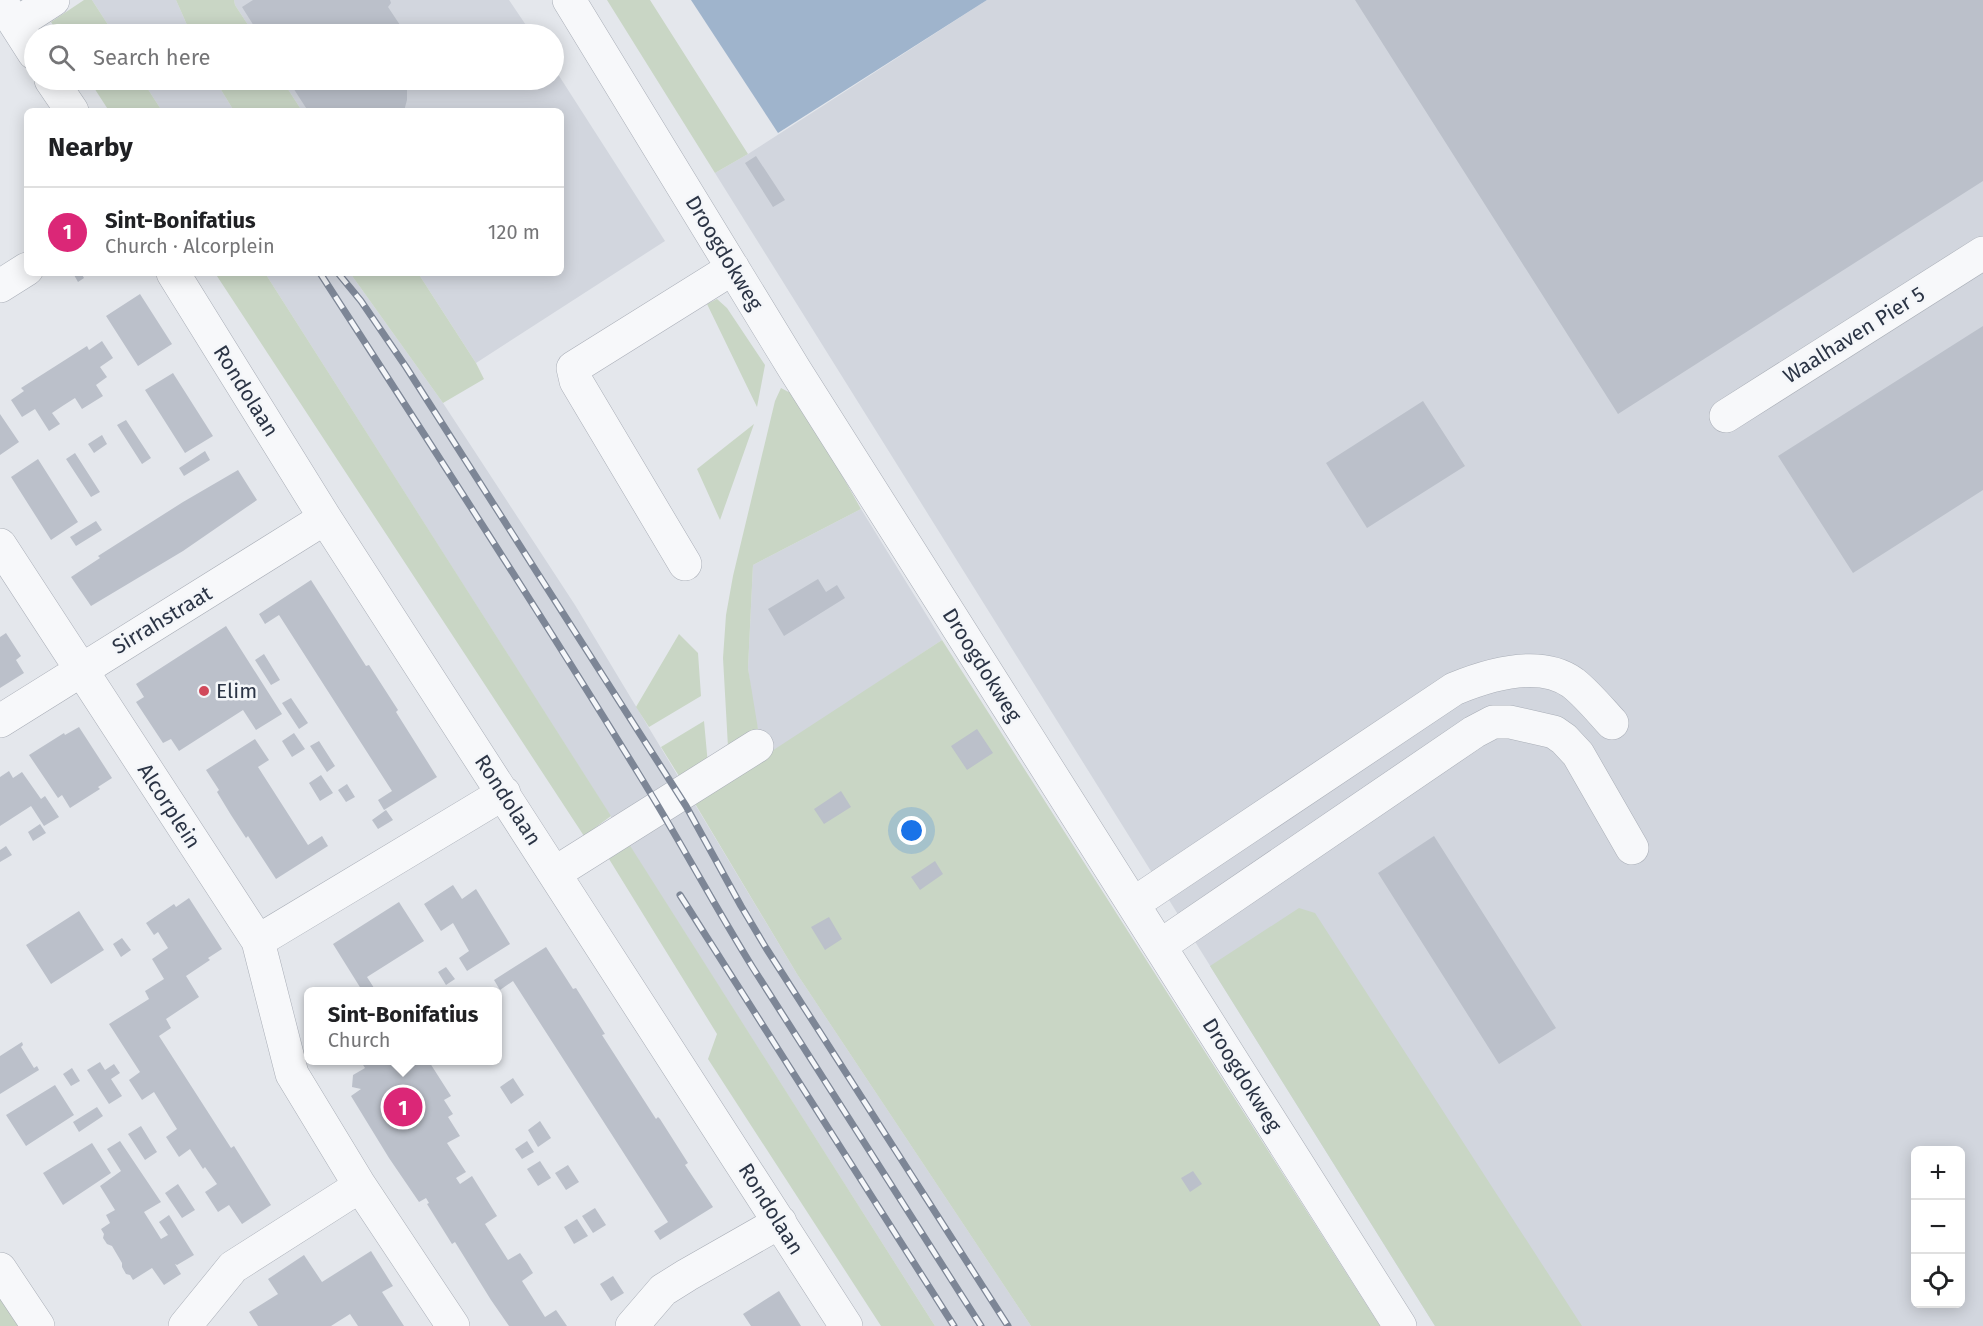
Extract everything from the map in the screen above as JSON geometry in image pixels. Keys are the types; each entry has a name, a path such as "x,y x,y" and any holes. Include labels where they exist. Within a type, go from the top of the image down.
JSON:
{"street":[{"path":"24,37 8,12 53,0"},
{"name":"Droogdokweg","path":"569,0 795,370 1400,1326"},
{"path":"58,90 70,108"},
{"name":"Waalhaven Pier 5","path":"1726,416 1983,254"},
{"path":"686,564 576,381 573,368 733,268"},
{"path":"0,286 24,271"},
{"name":"Rondolaan","path":"175,276 325,518 846,1326"},
{"name":"Sirrahstraat","path":"0,722 325,518"},
{"name":"Alcorplein","path":"0,545 258,941 292,1074 360,1186 453,1326"},
{"path":"1133,904 1454,689 1474,681 1519,672 1554,673 1574,684 1612,723"},
{"path":"1160,946 1474,732 1493,722 1532,726 1554,732 1564,738 1578,754 1632,848"},
{"path":"555,873 757,746"},
{"path":"258,941 504,793"},
{"path":"185,1326 233,1267 360,1186"},
{"path":"632,1326 663,1290 780,1222"},
{"path":"0,1269 38,1326"}],"shaded area":[{"path":"92,0 176,0 187,24 108,24"},
{"path":"234,0 509,0 525,24 247,24"},
{"path":"987,0 1983,0 1983,1326 1435,1326 715,173"},
{"path":"564,84 665,241 476,363 420,276 564,276 564,108 300,108 288,90 564,90"},
{"path":"148,90 221,90 232,108 160,108"},
{"path":"267,276 352,276 443,403 575,605 797,974 1031,1326 935,1326"},
{"path":"861,509 942,640 764,758 753,707 748,668 753,565"}],"green space":[{"path":"84,0 92,0 108,24 52,24 51,22"},
{"path":"176,0 234,0 247,24 187,24"},
{"path":"607,0 650,0 748,154 715,173"},
{"path":"95,90 148,90 160,108 107,108"},
{"path":"221,90 288,90 300,108 232,108"},
{"path":"217,276 267,276 611,816 584,836"},
{"path":"352,276 420,276 484,379 443,403"},
{"path":"717,299 727,308 765,365 757,407 707,304"},
{"path":"781,388 798,397 861,509 753,565 748,668 758,729 728,747 723,658 726,615 733,576 775,401"},
{"path":"754,424 720,520 697,469"},
{"path":"679,634 698,653 701,696 649,727 636,707"},
{"path":"942,640 1380,1326 1031,1326 797,974 694,802"},
{"path":"704,721 708,765 682,781 661,747"},
{"path":"629,844 935,1326 881,1326 708,1059 717,1034 609,859"},
{"path":"1299,908 1315,913 1582,1326 1435,1326 1210,966"},
{"path":"0,1292 23,1326 0,1326"}],"water":[{"path":"691,0 987,0 778,133"}],"building":[{"path":"253,0 390,0 388,7 399,24 253,24 242,7"},
{"path":"1355,0 1983,0 1983,181 1618,414"},
{"path":"294,90 407,90 405,108 306,108"},
{"path":"756,156 785,200 773,207 745,163"},
{"path":"75,276 83,276 84,278 78,282"},
{"path":"140,294 172,344 138,366 106,316"},
{"path":"1983,326 1983,490 1853,573 1778,456"},
{"path":"102,341 113,358 100,367 107,377 96,385 103,396 82,409 75,398 64,405 52,413 60,424 49,431 35,409 22,417 11,400 24,391 21,388 87,346 89,350"},
{"path":"173,373 213,436 185,453 145,390"},
{"path":"1423,401 1465,466 1367,528 1326,463"},
{"path":"0,414 19,442 0,455"},
{"path":"126,420 151,458 142,464 117,425"},
{"path":"102,435 107,444 94,453 88,444"},
{"path":"205,451 210,460 184,476 179,468"},
{"path":"75,453 100,492 91,497 66,459"},
{"path":"38,459 78,522 51,540 11,477"},
{"path":"238,470 257,500 183,551 91,606 71,577 100,558 98,556"},
{"path":"96,521 102,530 76,546 70,537"},
{"path":"818,579 826,592 837,585 845,598 784,636 768,609"},
{"path":"311,580 366,666 369,665 398,710 396,712 437,777 384,810 378,800 392,791 279,615 265,624 259,614"},
{"name":"Elim","path":"226,626 282,714 256,730 243,710 179,751 171,739 163,743 136,702 144,697 136,684"},
{"path":"6,633 21,656 16,660 24,673 0,688 0,637"},
{"path":"264,654 280,680 271,685 255,660"},
{"path":"291,698 308,723 299,729 282,703"},
{"path":"79,727 112,778 98,787 100,789 70,808 62,795 58,798 29,755 64,733 65,735"},
{"path":"977,729 993,753 967,770 951,746"},
{"path":"294,733 305,749 292,757 282,741"},
{"path":"255,739 269,760 258,767 308,845 322,836 328,846 276,879 248,836 246,838 231,815 206,770"},
{"path":"319,741 335,766 327,772 310,746"},
{"path":"9,771 13,778 22,772 41,799 45,796 59,817 44,826 31,806 0,826 0,777"},
{"path":"321,775 333,793 320,801 309,783"},
{"path":"347,784 355,797 346,802 338,790"},
{"path":"841,791 851,807 824,824 814,809"},
{"path":"386,810 393,820 378,829 372,820"},
{"path":"40,824 46,833 33,841 28,832"},
{"path":"1434,836 1556,1028 1499,1064 1378,873"},
{"path":"6,846 12,855 0,862 0,850"},
{"path":"935,861 943,874 920,890 911,877"},
{"path":"453,885 462,899 476,889 510,944 467,971 459,958 469,951 453,923 441,931 424,904"},
{"path":"189,898 222,949 186,976 199,997 166,1019 171,1028 159,1036 231,1148 234,1146 271,1205 242,1224 229,1205 218,1212 205,1192 217,1184 205,1167 203,1169 190,1149 179,1157 166,1137 177,1129 154,1092 142,1100 129,1080 140,1072 109,1024 149,999 145,991 164,979 152,959 168,948 158,932 154,935 146,923 174,904 176,907"},
{"path":"399,902 424,941 367,977 373,987 360,987 333,944"},
{"path":"79,911 104,950 51,984 26,945"},
{"path":"829,917 842,939 825,950 811,927"},
{"path":"122,938 131,950 121,957 113,944"},
{"path":"546,947 573,989 576,988 605,1034 602,1035 656,1119 658,1117 660,1119 688,1163 685,1165 713,1207 660,1240 654,1231 668,1222 513,981 502,989 494,980"},
{"path":"446,967 455,979 446,985 438,972"},
{"path":"22,1042 21,1047 34,1068 37,1066 39,1070 0,1094 0,1056"},
{"path":"100,1062 105,1070 114,1064 120,1073 111,1079 122,1096 109,1104 87,1070"},
{"path":"363,1065 431,1065 451,1096 444,1100 453,1114 448,1117 460,1136 447,1143 466,1172 456,1178 460,1184 472,1176 497,1216 485,1224 508,1260 520,1253 527,1263 533,1273 522,1281 545,1317 556,1310 567,1326 509,1326 455,1242 452,1244 427,1204 429,1203 426,1198 419,1202 351,1096 361,1089 352,1087 353,1075 365,1068"},
{"path":"72,1068 80,1081 71,1086 63,1074"},
{"path":"513,1078 524,1095 511,1104 500,1087"},
{"path":"55,1085 74,1115 26,1146 6,1115"},
{"path":"97,1107 103,1116 79,1132 73,1122"},
{"path":"540,1121 551,1138 538,1147 528,1130"},
{"path":"141,1126 157,1152 145,1160 128,1134"},
{"path":"120,1141 161,1202 144,1212 161,1239 168,1235 159,1222 169,1215 194,1255 175,1264 181,1274 164,1285 152,1268 133,1280 130,1275 126,1274 112,1246 107,1244 103,1238 104,1234 101,1229 110,1223 106,1215 115,1210 100,1186 121,1171 107,1149"},
{"path":"527,1141 534,1152 522,1159 515,1149"},
{"path":"92,1143 111,1173 63,1205 43,1173"},
{"path":"540,1161 551,1178 538,1186 527,1169"},
{"path":"568,1165 579,1182 566,1190 555,1173"},
{"path":"1193,1171 1202,1184 1190,1192 1181,1178"},
{"path":"178,1184 195,1210 182,1218 165,1193"},
{"path":"595,1208 606,1225 593,1233 582,1216"},
{"path":"577,1219 588,1236 574,1244 564,1227"},
{"path":"371,1251 393,1286 382,1292 404,1326 358,1326 350,1314 331,1326 258,1326 249,1312 278,1294 268,1279 304,1255 322,1282"},
{"path":"613,1276 624,1293 611,1301 600,1284"},
{"path":"779,1291 801,1326 751,1326 743,1314"}],"railway":[{"path":"322,276 561,650 654,800 753,968 981,1326"},
{"path":"340,276 361,301 406,367 686,806 766,948 1008,1326"},
{"path":"680,895 954,1326"}],"place":[{"name":"Elim","path":"204,691"},
{"name":"Sint-Bonifatius","path":"403,1107"}]}
